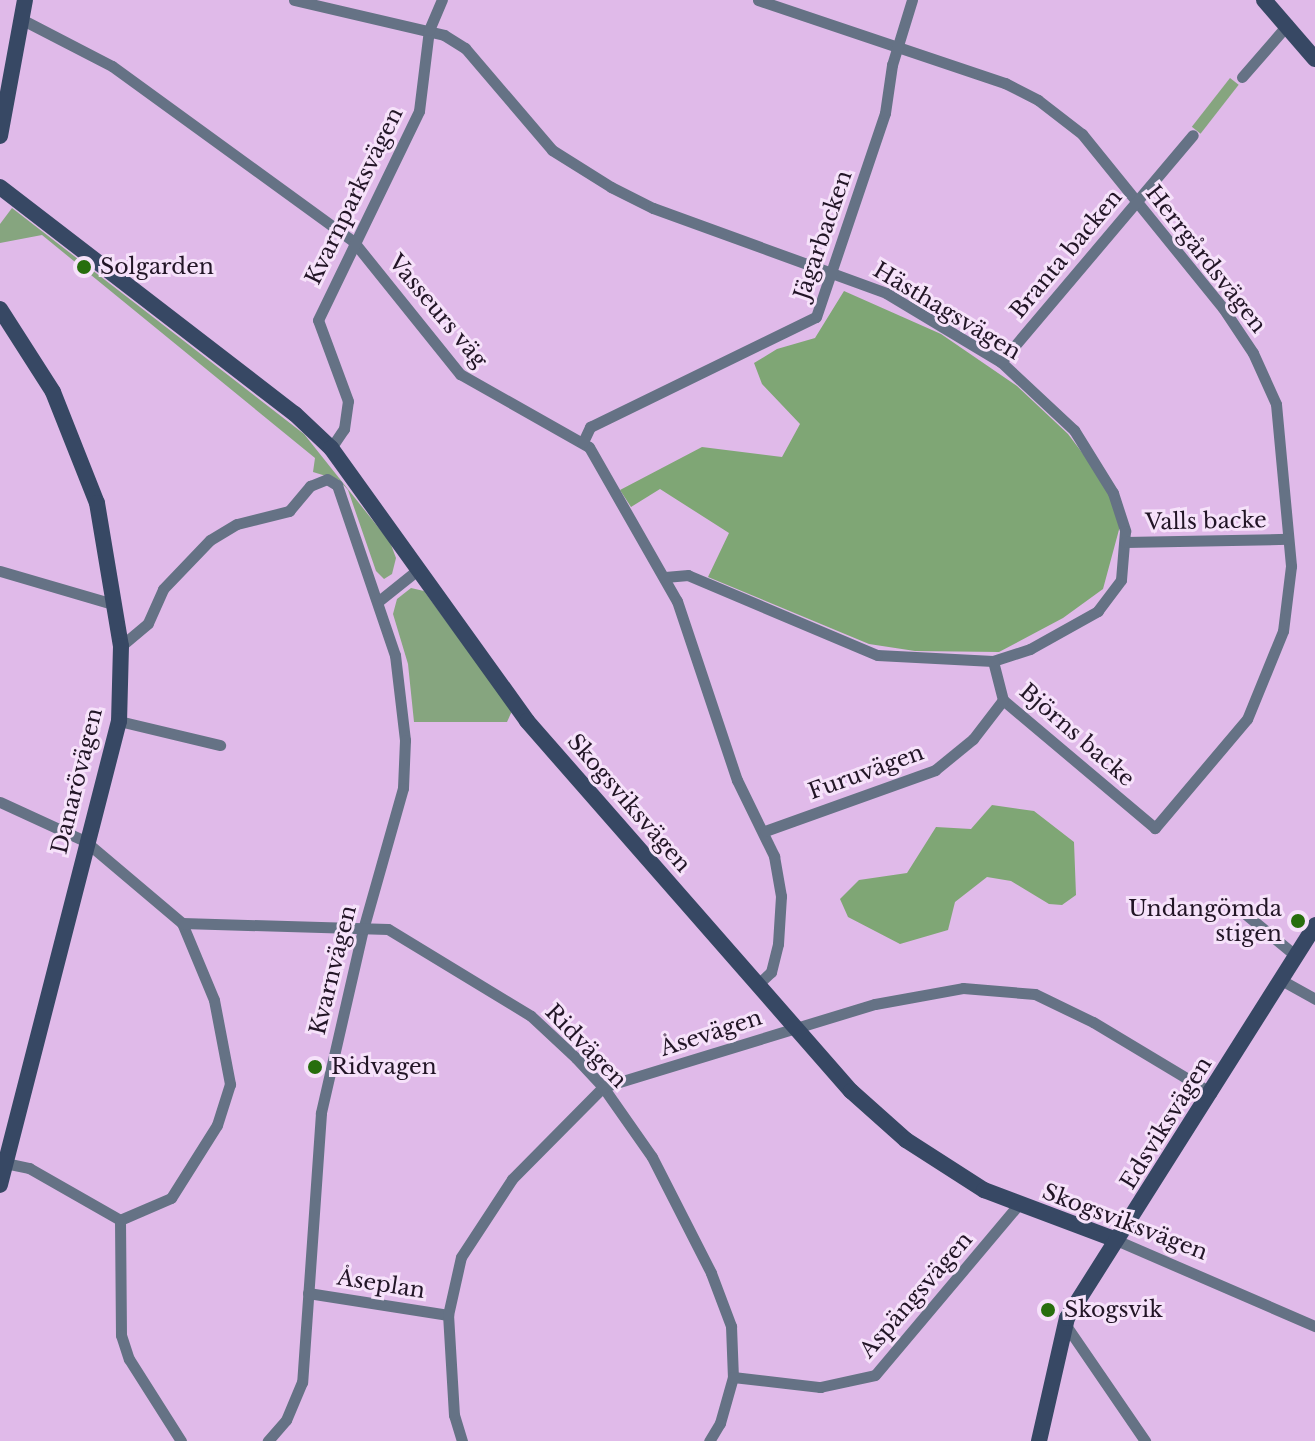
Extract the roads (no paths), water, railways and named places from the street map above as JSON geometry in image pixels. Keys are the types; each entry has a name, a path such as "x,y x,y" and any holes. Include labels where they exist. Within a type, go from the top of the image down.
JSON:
{"street":[{"path":"0,136 25,0"},
{"name":"Hästhagsvägen","path":"294,0 429,30 465,48 535,133 593,177 653,208 886,293 1001,362 1074,430 1113,493 1125,542 1121,580 1098,611 1030,649 993,661 877,655 688,575 665,577"},
{"name":"Kvarnparksvägen","path":"331,448 344,429 348,401 318,320 353,241 419,111 429,30 442,0"},
{"name":"Herrgårdsvägen","path":"758,0 1005,83 1038,100 1082,134 1223,308 1259,366 1276,404 1291,566 1283,631 1262,691 1247,719 1155,828"},
{"name":"Jägarbacken","path":"583,442 590,427 816,317 835,272 885,113 896,46 912,0"},
{"path":"1264,0 1288,24 1315,59"},
{"name":"Vasseurs väg","path":"21,19 112,66 353,241 460,374 583,442 665,577 737,780 765,831 781,896 775,958 771,972 758,984"},
{"path":"1242,77 1288,24"},
{"name":"Branta backen","path":"1001,362 1193,135"},
{"name":"Skogsviksvägen","path":"0,187 295,414 331,448 527,721 793,1027 851,1091 906,1140 984,1190 1116,1240 1315,1326"},
{"name":"Danarövägen","path":"0,309 53,392 97,503 121,646 119,721 85,841 0,1185"},
{"name":"Kvarnvägen","path":"121,646 148,623 163,589 210,540 237,524 289,511 310,486 327,479 342,495 380,600 400,686 405,752 393,832 363,929 321,1113 302,1382 286,1420 268,1441"},
{"name":"Valls backe","path":"1125,542 1288,539"},
{"path":"380,600 420,568"},
{"path":"0,571 113,604"},
{"name":"Björns backe","path":"993,661 1003,700 1155,828"},
{"name":"Furuvägen","path":"765,831 935,770 973,739 1003,700"},
{"path":"119,721 220,745"},
{"path":"0,802 85,841 182,923 214,1000 230,1084 217,1125 184,1182 171,1198 120,1220"},
{"path":"1243,912 1296,956"},
{"name":"Ridvägen","path":"182,923 363,929 402,935 531,1016 603,1087 652,1157 711,1273 731,1326 733,1377 720,1423 709,1441"},
{"name":"Edsviksvägen","path":"1039,1441 1065,1324 1283,981 1315,925"},
{"path":"1283,981 1315,999"},
{"name":"Åsevägen","path":"462,1441 454,1415 448,1315 461,1257 512,1179 603,1087 793,1027 963,988 1035,994 1093,1022 1211,1093"},
{"path":"5,1163 29,1168 120,1220"},
{"name":"Aspängsvägen","path":"733,1377 820,1387 875,1375 1019,1204"},
{"path":"120,1220 121,1335 129,1359 181,1441"},
{"name":"Åseplan","path":"308,1293 448,1315"},
{"path":"1065,1324 1145,1441"}],"place":[{"name":"Solgarden","path":"84,267"},
{"name":"Undangömda stigen","path":"1298,921"},
{"name":"Ridvagen","path":"315,1067"},
{"name":"Skogsvik","path":"1048,1310"}]}
